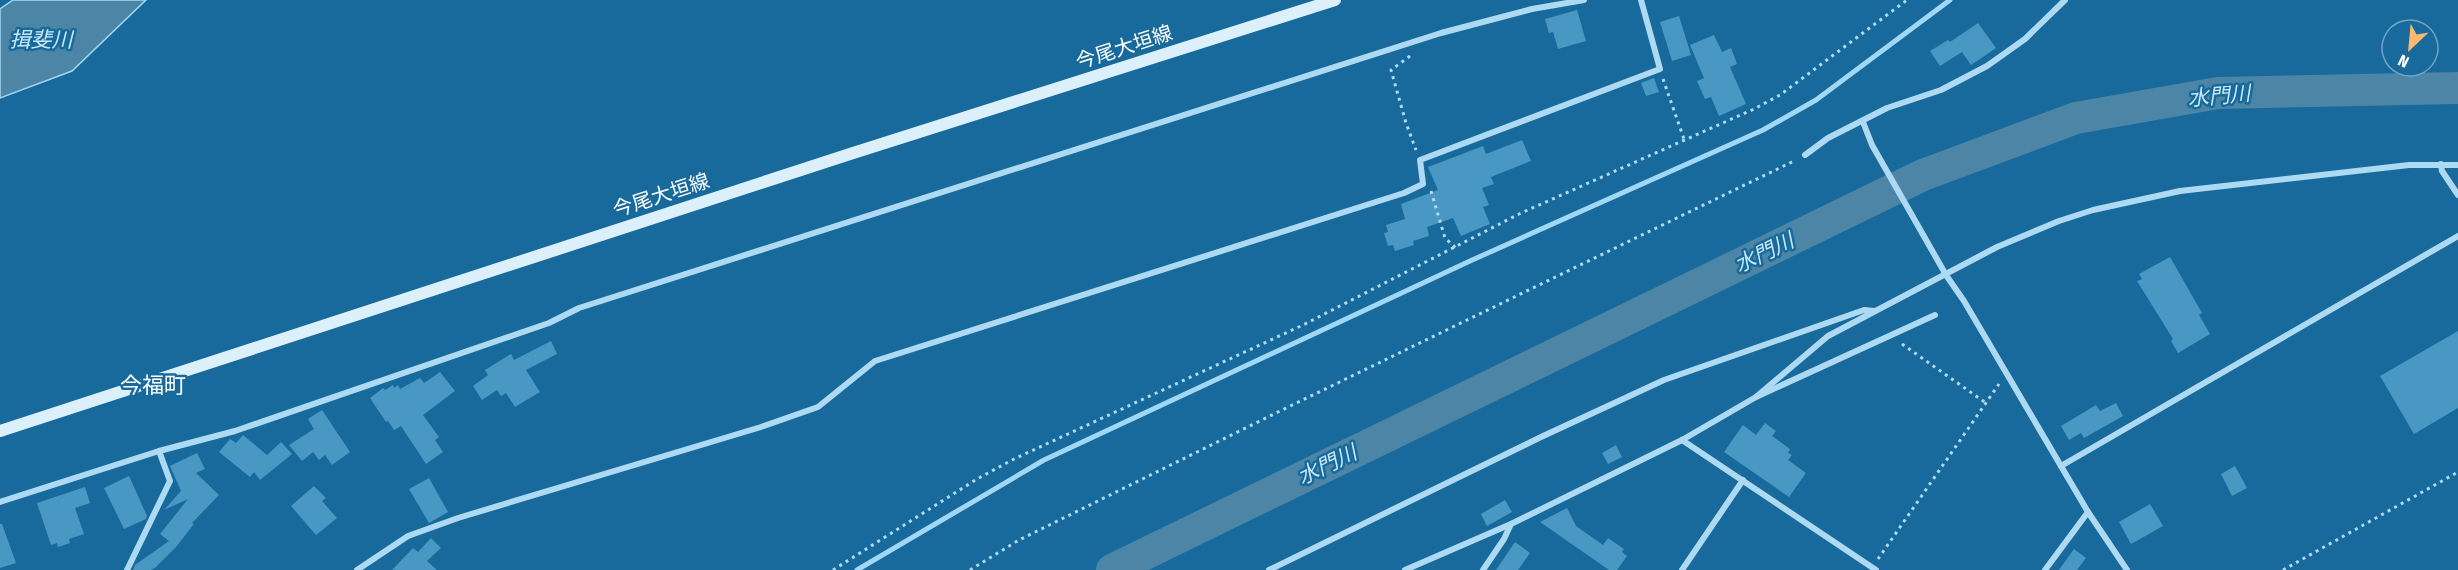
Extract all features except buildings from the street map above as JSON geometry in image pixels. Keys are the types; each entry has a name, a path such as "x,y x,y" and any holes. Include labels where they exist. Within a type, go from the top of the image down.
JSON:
{"main road":[{"name":"今尾大垣線","path":"0,432 838,158 1335,0"}],"street":[{"path":"0,502 159,451 235,431 549,323 579,308 1441,33 1532,9 1584,0"},
{"path":"357,570 408,536 458,518 761,427 818,407 875,361 1404,193 1423,184 1420,160 1660,69 1641,0"},
{"path":"1805,155 1828,138 1887,108 1941,90 1987,66 2025,39 2065,0"},
{"path":"1863,122 1872,145 1946,275 1964,301 2088,513 2127,570"},
{"path":"2441,164 2442,171 2458,195"},
{"path":"1756,397 1828,336 1997,247 2059,221 2093,210 2180,191 2441,164 2458,165"},
{"path":"2061,466 2458,236"},
{"path":"1269,570 1664,380 1864,310 1875,312"},
{"path":"1405,570 1511,524 1682,440 1756,397 1935,315"},
{"path":"1682,440 1874,569"},
{"path":"127,570 170,481 159,451"},
{"path":"1682,570 1743,480"},
{"path":"2045,570 2088,513"},
{"path":"1483,570 1504,539 1511,524"}],"path":[{"path":"833,570 977,479 1014,459 1292,330 1519,214 1754,110 1780,95 1907,0"},
{"path":"1416,52 1391,70 1406,123 1420,160"},
{"path":"1660,69 1684,140"},
{"path":"970,570 1019,540 1805,155"},
{"path":"1423,184 1431,190 1444,238 1456,248"},
{"path":"1891,336 1986,403"},
{"path":"1874,569 2007,374"},
{"path":"2283,570 2458,472"}],"water":[{"name":"揖斐川","path":"13,0 146,0 72,71 0,98 0,9"}],"waterway":[{"path":"857,570 1044,460 1470,261 1763,130 1816,100 1950,0"},
{"name":"水門川","path":"1112,570 1923,175 2076,118 2218,93 2458,88"}],"district":[{"name":"今福町","path":"153,385"}]}
